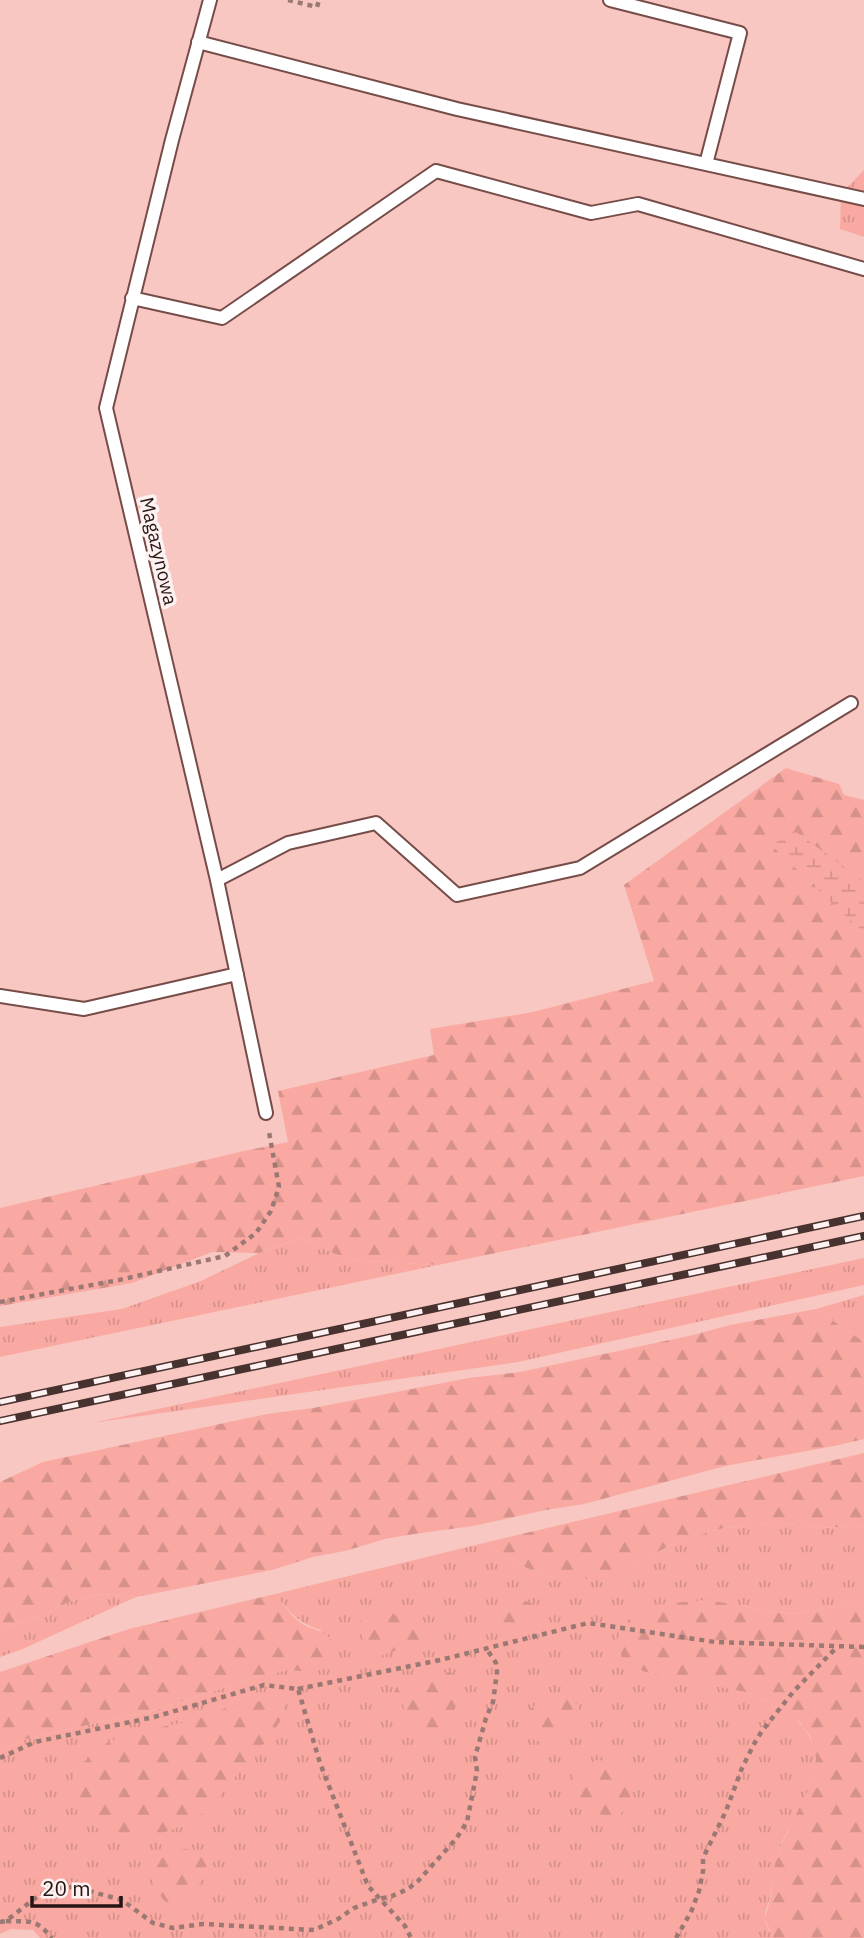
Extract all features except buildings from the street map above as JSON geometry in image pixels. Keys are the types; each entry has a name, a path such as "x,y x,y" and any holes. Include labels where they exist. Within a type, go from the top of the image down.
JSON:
{"lane":[{"name":"Magazynowa","path":"210,0 106,408 217,880 266,1114"},
{"path":"611,0 740,33 706,164"},
{"path":"198,42 457,109 864,199"},
{"path":"132,298 222,318 436,170 591,213 638,204 864,269"},
{"path":"217,880 288,843 376,823 457,895 580,868 851,703"},
{"path":"0,996 84,1009 236,974"}],"path":[{"path":"288,0 317,7 318,0"},
{"path":"0,1302 119,1280 225,1256 256,1233 271,1210 279,1187 266,1114"},
{"path":"0,1759 35,1742 154,1717 264,1685 298,1689 440,1660 588,1623 715,1642 864,1647"},
{"path":"3,1922 52,1888 74,1887 122,1900 153,1923 173,1928 203,1924 314,1930 354,1908 400,1893 418,1881 456,1839 467,1822 477,1771 475,1757 493,1702 497,1672 496,1663 486,1648"},
{"path":"676,1938 699,1891 703,1858 754,1744 793,1692 836,1648"},
{"path":"298,1689 324,1775 368,1886 405,1926 411,1938"},
{"path":"3,1922 32,1921 52,1938"}],"green space":[{"path":"864,170 864,237 840,229 841,194"},
{"path":"786,768 839,784 844,795 864,800 864,1176 438,1265 348,1260 301,1238 259,1253 212,1252 132,1283 0,1306 0,1208 288,1142 278,1091 434,1055 430,1029 533,1012 654,981 624,885"},
{"path":"796,832 864,881 864,933 771,845"},
{"path":"301,1238 348,1260 438,1265 0,1357 0,1327 122,1309 201,1281 259,1253"},
{"path":"864,1258 864,1285 518,1362 92,1423"},
{"path":"864,1295 864,1342 816,1309"},
{"path":"816,1309 864,1342 864,1439 725,1466 584,1504 473,1526 385,1539 272,1570 136,1597 100,1594 71,1601 0,1630 0,1482 43,1462 267,1414 313,1408 469,1378 520,1372 730,1325"},
{"path":"864,1453 864,1527 820,1528 782,1523 724,1528 683,1538 627,1569 592,1579 554,1578 527,1568 484,1543"},
{"path":"782,1523 820,1528 864,1527 864,1601 795,1614 740,1605 645,1672 715,1684 766,1700 787,1712 803,1727 813,1746 815,1774 808,1794 781,1846 766,1912 765,1920 773,1938 40,1938 33,1930 11,1929 0,1934 0,1751 29,1738 155,1710 261,1676 287,1670 299,1671 321,1630 295,1616 275,1594 484,1543 527,1568 554,1578 627,1569 683,1538 724,1528"},
{"path":"100,1594 136,1597 0,1657 0,1630 71,1601"},
{"path":"275,1594 297,1620 331,1639 337,1653 328,1668 313,1672 287,1670 261,1676 155,1710 29,1738 0,1751 0,1672 129,1629"},
{"path":"704,1600 795,1614 864,1601 864,1938 773,1938 765,1919 775,1864 782,1843 815,1776 816,1758 810,1736 800,1722 766,1700 745,1692 645,1672 623,1660 616,1641 632,1614 645,1606"},
{"path":"526,1601 536,1606 536,1618 518,1631 502,1626 503,1613 511,1606"},
{"path":"367,1608 382,1608 399,1617 411,1618 425,1628 429,1636 424,1648 410,1653 397,1650 373,1659 364,1655 360,1619"},
{"path":"451,1672 457,1684 456,1704 451,1722 437,1737 414,1729 406,1721 403,1704 394,1693 399,1680"},
{"path":"554,1695 569,1699 578,1706 580,1717 576,1732 547,1741 535,1741 525,1725 527,1713"},
{"path":"277,1698 283,1704 285,1714 267,1741 254,1752 211,1808 184,1825 157,1835 119,1837 89,1824 72,1804 71,1780 84,1762 108,1742 130,1733 192,1721 242,1702"},
{"path":"597,1760 618,1767 630,1782 630,1800 616,1818 589,1809 568,1790 574,1774"},
{"path":"191,1849 200,1852 207,1860 205,1872 190,1908 180,1908 171,1905 157,1891 154,1873 157,1864 167,1854"}],"railway":[{"path":"0,1402 864,1216"},
{"path":"0,1421 864,1236"}]}
